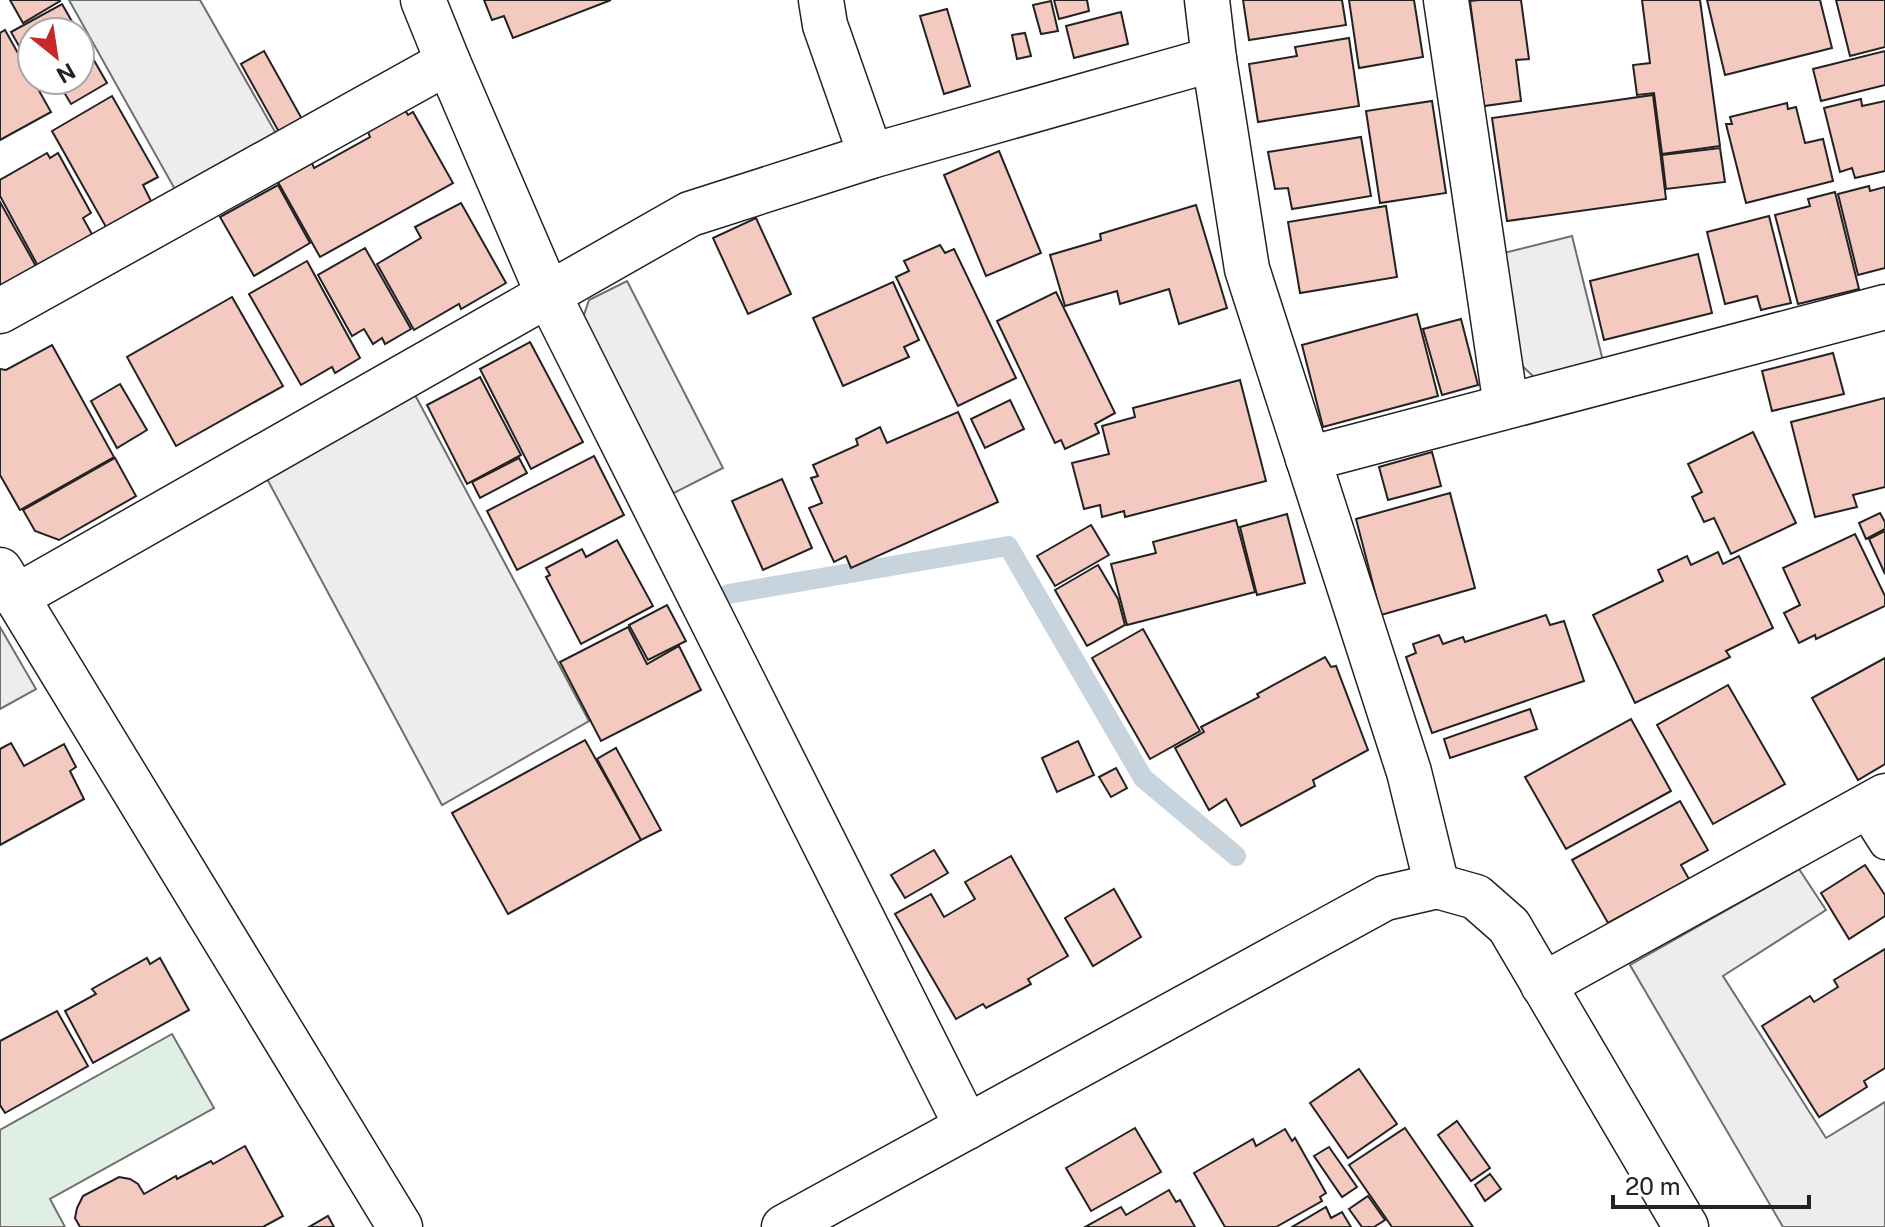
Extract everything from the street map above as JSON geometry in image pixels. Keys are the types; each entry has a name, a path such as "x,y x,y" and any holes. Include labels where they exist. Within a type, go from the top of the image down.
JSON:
{"street":[{"path":"423,0 548,294 967,1127"},
{"path":"821,0 825,25 871,156"},
{"path":"1207,0 1247,269 1409,772 1437,886"},
{"path":"1446,0 1506,406"},
{"path":"400,1227 8,584 548,294 690,214 871,156 1214,59"},
{"path":"0,311 448,62"},
{"path":"1308,459 1885,307"},
{"path":"1543,985 1877,816"},
{"path":"784,1227 1385,898 1437,886 1476,897 1509,926 1686,1227"}],"green space":[{"path":"172,1034 214,1108 50,1199 65,1227 0,1227 0,1130"}],"shaded area":[{"path":"69,0 200,0 278,137 177,193 96,48 96,16 78,16"},
{"path":"1572,236 1603,361 1535,378 1517,361 1504,253"},
{"path":"627,281 723,468 670,495 581,324 589,300"},
{"path":"414,393 589,721 442,805 266,477"},
{"path":"0,627 36,689 0,709"},
{"path":"1799,869 1826,910 1723,976 1826,1138 1885,1102 1885,1227 1783,1227 1630,965"}],"building":[{"path":"10,0 60,1 35,16 19,16"},
{"path":"484,0 611,0 513,38 504,16 492,20"},
{"path":"1054,0 1087,0 1089,11 1059,19"},
{"path":"1243,0 1342,0 1346,25 1249,40"},
{"path":"1349,0 1414,0 1423,57 1359,68"},
{"path":"1521,0 1529,59 1516,60 1521,101 1484,106 1470,1"},
{"path":"1642,0 1700,0 1720,146 1662,154 1654,93 1637,95 1633,65 1650,63"},
{"path":"1707,0 1820,0 1832,48 1725,75"},
{"path":"1836,0 1885,0 1885,47 1850,56"},
{"path":"1051,1 1058,31 1041,34 1033,5"},
{"path":"62,4 69,16 40,16"},
{"path":"947,9 970,86 944,94 920,16"},
{"path":"1121,12 1128,44 1074,58 1066,26"},
{"path":"5,30 16,50 16,96 42,96 51,112 0,140 0,33"},
{"path":"1025,33 1031,56 1017,59 1012,35"},
{"path":"1349,38 1359,106 1258,122 1249,64 1297,56 1295,47"},
{"path":"264,51 302,119 279,132 241,64"},
{"path":"1885,51 1885,85 1821,101 1813,69"},
{"path":"96,64 107,83 96,89"},
{"path":"1653,95 1666,199 1507,221 1492,118"},
{"path":"66,96 85,96 71,104"},
{"path":"112,96 158,177 143,185 151,201 106,227 52,131"},
{"path":"1861,99 1862,106 1885,101 1885,171 1855,178 1852,168 1840,172 1824,108"},
{"path":"1432,101 1446,193 1380,203 1366,111"},
{"path":"1787,103 1788,109 1796,107 1805,143 1823,139 1833,181 1746,203 1726,124 1732,124 1730,117"},
{"path":"405,110 408,115 413,112 453,183 320,257 278,182 312,163 314,168 370,137 368,132"},
{"path":"1361,137 1371,196 1292,209 1288,188 1275,189 1268,152"},
{"path":"1720,148 1725,182 1666,189 1662,155"},
{"path":"999,151 1041,253 986,276 944,175"},
{"path":"47,153 50,158 58,153 91,213 83,218 93,236 38,266 0,196 0,180"},
{"path":"278,185 310,243 254,276 220,217"},
{"path":"1869,186 1870,191 1885,187 1885,268 1858,275 1838,194"},
{"path":"1835,192 1859,289 1798,304 1775,215 1810,206 1808,199"},
{"path":"0,202 37,268 0,288"},
{"path":"461,203 506,283 461,309 459,304 414,330 377,264 421,238 415,227"},
{"path":"1196,205 1227,308 1179,324 1169,289 1120,304 1117,291 1065,306 1050,255 1101,240 1100,234"},
{"path":"1386,206 1397,277 1300,293 1288,222"},
{"path":"1769,216 1791,303 1761,310 1757,296 1725,304 1707,232"},
{"path":"756,218 791,294 748,314 713,238"},
{"path":"940,245 945,253 954,249 1016,378 958,406 896,277 909,271 904,261"},
{"path":"365,248 411,329 385,344 382,338 373,344 364,329 352,336 318,275"},
{"path":"1698,254 1712,313 1604,340 1590,281"},
{"path":"307,261 360,358 335,373 332,367 301,385 249,294"},
{"path":"893,282 919,340 904,347 909,357 843,386 813,318"},
{"path":"1056,292 1115,413 1095,424 1099,433 1065,449 1061,440 1055,443 997,321"},
{"path":"232,297 283,386 176,446 127,357"},
{"path":"1417,314 1438,396 1323,427 1302,345"},
{"path":"1461,319 1478,385 1442,395 1423,329"},
{"path":"530,342 583,442 531,469 480,369"},
{"path":"52,345 114,457 20,510 0,475 0,369 6,370"},
{"path":"1833,353 1844,394 1772,411 1762,371"},
{"path":"480,377 521,455 467,484 427,405"},
{"path":"1240,380 1266,481 1125,517 1124,511 1102,517 1100,505 1084,509 1072,463 1109,454 1102,426 1135,417 1133,408"},
{"path":"120,384 147,430 117,448 91,401"},
{"path":"1885,398 1885,487 1853,495 1857,507 1815,517 1791,422"},
{"path":"1010,400 1024,429 985,448 971,419"},
{"path":"958,412 998,502 851,568 846,556 834,562 809,508 822,503 811,478 818,476 813,465 858,445 856,439 880,427 887,443"},
{"path":"1753,432 1796,523 1731,554 1714,518 1704,522 1692,497 1702,492 1688,464"},
{"path":"1432,452 1441,486 1388,500 1379,467"},
{"path":"594,456 624,515 517,570 487,511"},
{"path":"115,458 136,496 59,540 35,531 23,510"},
{"path":"519,458 527,473 480,498 472,482"},
{"path":"782,479 812,548 763,570 732,501"},
{"path":"1450,493 1475,588 1381,615 1356,519"},
{"path":"1880,513 1885,529 1866,539 1859,523"},
{"path":"1287,514 1305,583 1257,595 1240,527"},
{"path":"1236,520 1255,592 1127,625 1111,564 1156,553 1153,542"},
{"path":"1091,525 1109,555 1055,586 1037,556"},
{"path":"1885,531 1885,574 1869,539"},
{"path":"1855,534 1885,596 1885,606 1816,639 1815,635 1799,643 1784,613 1800,605 1783,568"},
{"path":"617,540 653,606 581,644 546,577 550,575 546,568 582,549 586,557"},
{"path":"1718,552 1723,564 1739,556 1773,628 1726,651 1730,657 1635,703 1593,615 1663,581 1658,570 1687,556 1691,565"},
{"path":"1098,565 1118,599 1125,625 1087,646 1055,590"},
{"path":"667,605 686,641 648,660 629,625"},
{"path":"1546,615 1550,625 1564,621 1584,681 1432,733 1406,657 1416,653 1413,644 1439,635 1443,644 1463,637 1465,642"},
{"path":"628,627 647,664 679,646 701,690 601,741 560,662"},
{"path":"1143,629 1200,731 1150,759 1092,658"},
{"path":"1325,657 1331,667 1336,666 1368,750 1313,780 1315,786 1241,826 1226,799 1209,810 1175,748 1204,732 1201,727"},
{"path":"1885,658 1885,764 1858,780 1812,698"},
{"path":"1728,685 1785,784 1713,824 1657,725"},
{"path":"1530,709 1537,729 1450,758 1444,739"},
{"path":"1631,719 1671,791 1566,849 1525,777"},
{"path":"585,740 641,840 508,914 452,813"},
{"path":"1078,741 1094,775 1057,792 1042,758"},
{"path":"11,743 24,766 64,744 76,767 70,771 84,799 0,845 0,749"},
{"path":"616,748 661,830 641,840 597,759"},
{"path":"1116,768 1127,788 1111,797 1099,777"},
{"path":"1680,801 1708,850 1681,865 1689,879 1608,923 1572,860"},
{"path":"934,850 948,873 905,898 891,875"},
{"path":"1011,856 1068,956 1028,979 1031,984 986,1008 983,1004 956,1019 895,914 931,894 944,917 975,899 965,882"},
{"path":"1865,865 1885,895 1885,916 1849,939 1821,893"},
{"path":"1114,889 1141,937 1093,966 1065,918"},
{"path":"1885,949 1885,1068 1864,1081 1867,1087 1819,1117 1762,1026 1810,996 1814,1002 1838,987 1834,980"},
{"path":"147,958 150,964 160,958 189,1010 93,1063 65,1011 96,994 92,989"},
{"path":"57,1011 88,1066 5,1113 0,1105 0,1041"},
{"path":"1359,1069 1397,1124 1348,1158 1310,1103"},
{"path":"1457,1121 1490,1168 1471,1181 1438,1135"},
{"path":"1135,1128 1161,1172 1091,1211 1066,1168"},
{"path":"1405,1128 1473,1227 1392,1227 1349,1165"},
{"path":"1285,1129 1292,1141 1295,1138 1326,1193 1320,1197 1322,1201 1276,1227 1225,1227 1194,1173 1253,1139 1256,1146"},
{"path":"245,1146 283,1216 263,1227 80,1227 75,1218 83,1196 119,1177 138,1184 144,1194 176,1176 177,1179 211,1161 213,1164"},
{"path":"1329,1147 1357,1187 1342,1197 1314,1156"},
{"path":"1490,1174 1501,1189 1485,1201 1475,1185"},
{"path":"1169,1190 1176,1202 1180,1200 1195,1227 1085,1227 1121,1207 1126,1215"},
{"path":"1368,1196 1385,1220 1374,1227 1362,1227 1349,1209"},
{"path":"1326,1207 1331,1218 1342,1212 1351,1227 1292,1227"},
{"path":"328,1216 334,1227 309,1227"}],"waterway":[{"path":"728,594 1008,546 1143,778 1236,856"}]}
